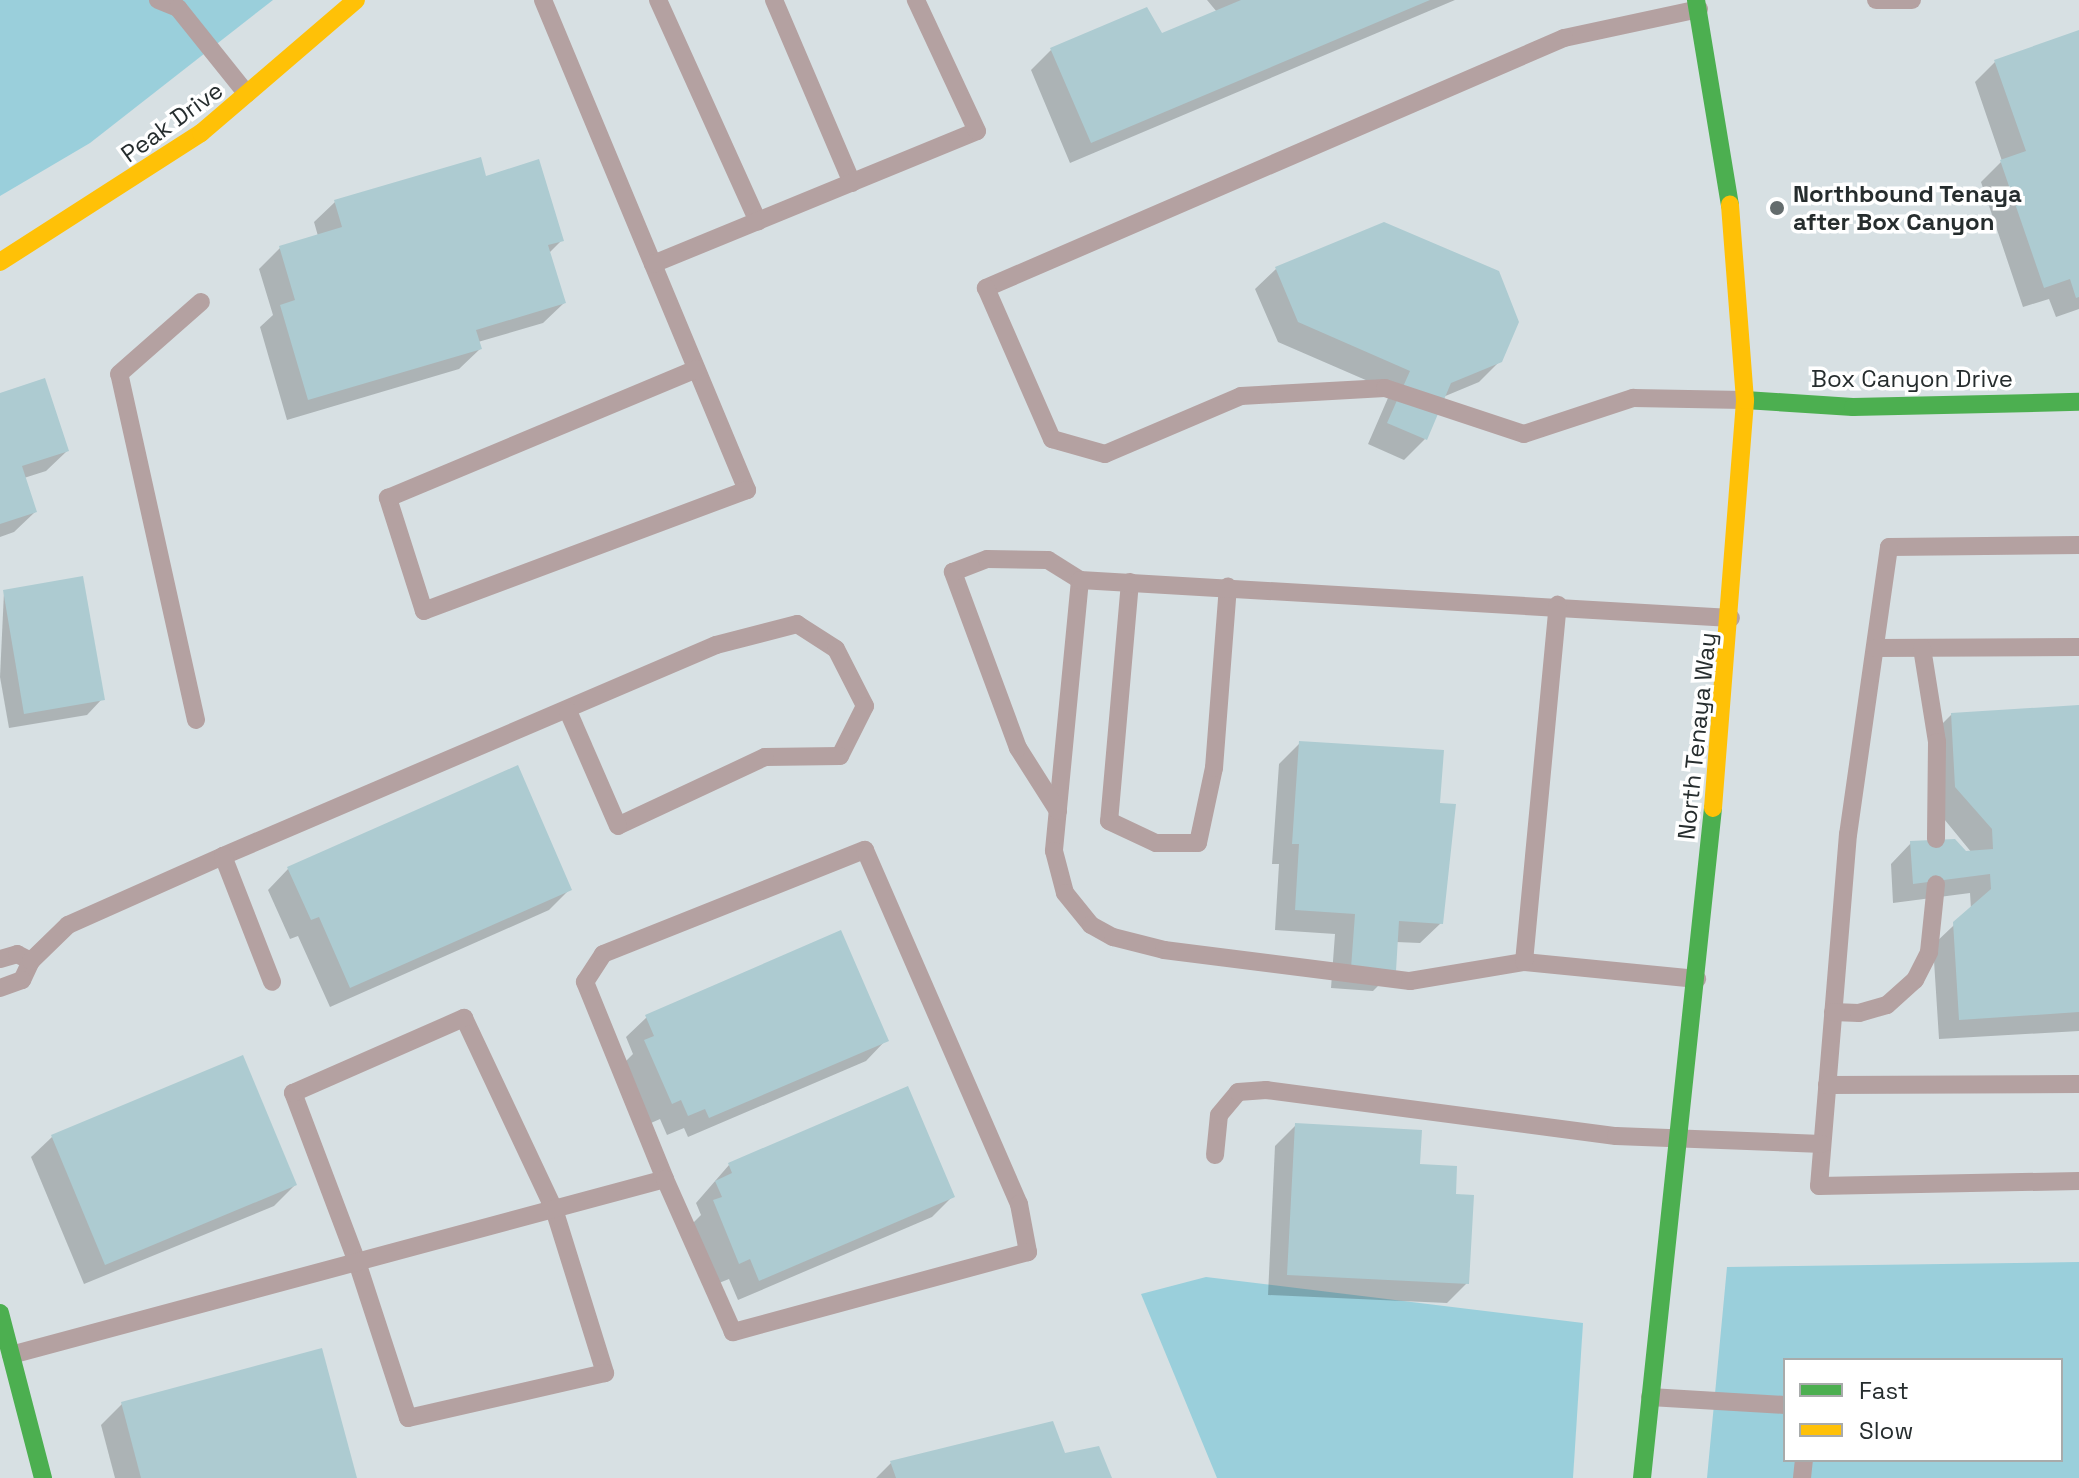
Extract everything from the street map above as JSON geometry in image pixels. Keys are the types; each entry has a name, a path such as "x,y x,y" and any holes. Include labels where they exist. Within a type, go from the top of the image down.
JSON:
{"main road":[{"name":"Peak Drive","path":"0,262 137,178 249,96 356,0"},
{"name":"North Tenaya Way","path":"1642,1478 1733,618 1745,400 1726,164 1697,5"},
{"name":"Box Canyon Drive","path":"1745,400 1853,407 2079,402"},
{"path":"0,1313 43,1478"}],"lane":[{"path":"158,0 178,8 249,96"},
{"path":"543,0 747,490 424,611 388,498 696,369"},
{"path":"658,0 758,221"},
{"path":"774,0 852,183"},
{"path":"653,264 977,131 916,0"},
{"path":"1876,0 1912,0"},
{"path":"1697,5 1564,38 986,288 1052,439 1105,454 1241,396 1385,388 1524,434 1633,398 1745,400"},
{"path":"196,720 119,374 201,302"},
{"path":"2079,545 1889,547 1848,834 1819,1186 2079,1181"},
{"path":"1058,811 1018,748 953,572 987,559 1048,560 1080,580 1558,605 1733,618"},
{"path":"1080,580 1054,851 1065,893 1091,925 1113,937 1164,950 1410,981 1524,962 1697,979"},
{"path":"1130,582 1109,821 1156,843 1198,843 1214,768 1228,587"},
{"path":"1524,962 1558,605"},
{"path":"0,988 22,980 31,961 68,925 716,645 797,624 836,649 865,706 840,756 765,757 618,826 568,711"},
{"path":"1875,648 2079,647"},
{"path":"1922,648 1937,742 1936,839"},
{"path":"865,850 1019,1204 1028,1252 733,1332 665,1179 585,982 603,954 865,850"},
{"path":"223,856 272,982"},
{"path":"1833,1012 1859,1013 1887,1005 1915,980 1929,952 1936,884"},
{"path":"0,959 17,954 31,961"},
{"path":"464,1018 554,1209 605,1373 408,1418 357,1262 293,1093 464,1018"},
{"path":"1827,1085 2079,1084"},
{"path":"1215,1155 1219,1115 1238,1092 1266,1090 1678,1142 1822,1144"},
{"path":"11,1355 665,1179"},
{"path":"1650,1397 1783,1405"}],"shaded area":[{"path":"0,0 273,0 90,143 0,196"},
{"path":"2079,1262 2079,1478 1707,1478 1727,1267"},
{"path":"1206,1277 1583,1323 1573,1478 1217,1478 1141,1294"}],"building":[{"path":"1241,0 1430,0 1091,143 1050,48 1147,7 1162,33"},
{"path":"2079,30 2079,297 2076,298 2070,279 2044,288 2000,160 2026,151 1994,60"},
{"path":"481,157 486,176 539,159 564,241 548,245 566,303 476,330 482,349 308,400 280,305 295,300 279,246 342,227 334,200"},
{"path":"1384,222 1499,271 1519,322 1502,362 1451,383 1427,440 1387,423 1410,371 1298,322 1275,267"},
{"path":"45,378 69,451 22,466 37,512 0,524 0,393"},
{"path":"83,576 105,700 24,714 3,590"},
{"path":"2079,705 2079,1012 1959,1020 1953,922 1991,889 1990,874 1913,884 1910,841 1955,839 1966,851 1993,849 1992,829 1955,787 1951,713"},
{"path":"1299,741 1444,750 1440,803 1456,804 1443,924 1399,921 1396,971 1351,968 1355,914 1295,910 1299,844 1292,844"},
{"path":"518,765 572,890 350,988 319,917 311,920 287,867"},
{"path":"841,930 889,1041 709,1118 705,1109 688,1116 681,1100 672,1104 644,1040 654,1036 645,1015"},
{"path":"243,1055 297,1185 105,1265 51,1135"},
{"path":"908,1086 955,1197 759,1281 750,1259 739,1264 713,1200 722,1197 715,1181 732,1173 728,1163"},
{"path":"1295,1123 1422,1130 1420,1164 1457,1166 1456,1194 1474,1195 1469,1284 1287,1275"},
{"path":"322,1348 357,1478 141,1478 121,1402"},
{"path":"1053,1421 1065,1453 1099,1446 1112,1478 896,1478 890,1461"}],"traffic: fast":[{"path":"1696,0 1730,205"},
{"path":"1745,400 1853,407 2079,402"},
{"path":"1642,1478 1713,808"},
{"path":"0,1313 43,1478"}],"traffic: slow":[{"path":"0,262 201,133 356,0"},
{"path":"1713,808 1745,400 1730,205"}],"place":[{"name":"Northbound Tenaya after Box Canyon","path":"1777,208"}]}
